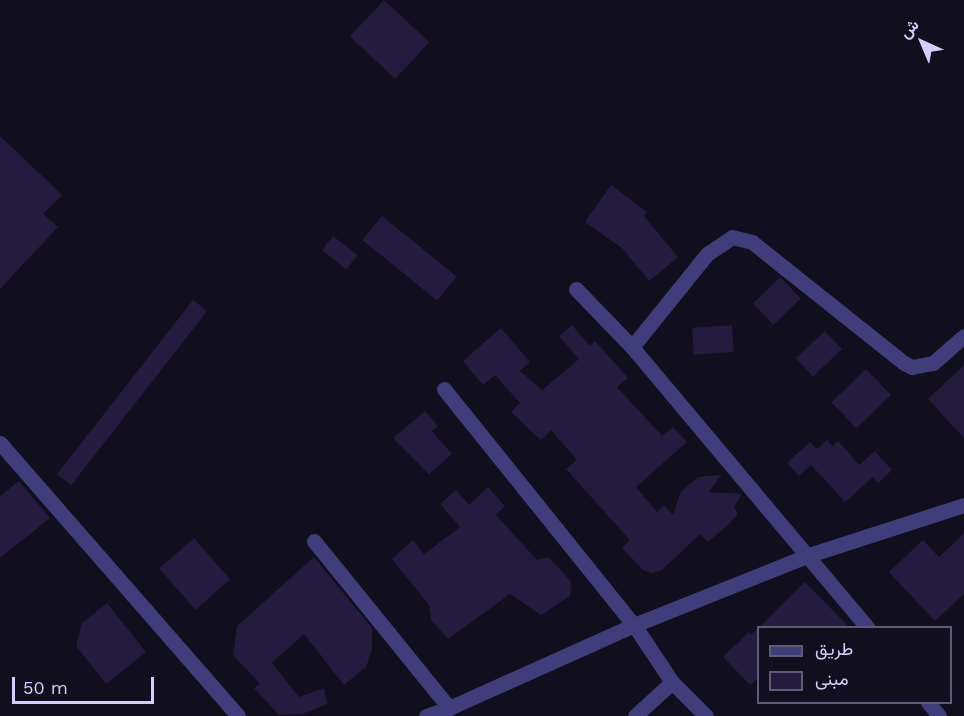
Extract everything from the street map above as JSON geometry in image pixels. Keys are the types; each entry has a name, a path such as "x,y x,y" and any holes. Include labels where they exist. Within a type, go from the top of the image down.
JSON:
{"street":[{"path":"632,347 707,254 732,237 752,242 912,367 933,363 964,336"},
{"path":"576,289 632,347 867,626"},
{"path":"444,389 634,625 672,682 706,716"},
{"path":"0,443 238,716"},
{"path":"426,716 449,708 634,625 809,555 964,505"},
{"path":"314,541 449,708"},
{"path":"635,716 672,682"},
{"path":"930,704 939,716"}],"building":[{"path":"384,0 429,42 395,79 350,37"},
{"path":"0,136 62,195 43,214 58,227 0,289"},
{"path":"611,185 647,212 644,216 678,257 649,281 623,249 585,222"},
{"path":"382,216 457,276 437,301 362,240"},
{"path":"333,236 357,255 346,269 322,250"},
{"path":"780,277 801,299 774,325 753,303"},
{"path":"193,300 207,311 71,485 57,474"},
{"path":"572,325 590,346 595,341 628,378 617,387 662,436 673,427 687,442 636,487 657,512 664,505 673,515 681,491 698,477 721,475 709,492 742,494 734,507 738,514 727,526 708,542 700,534 662,570 652,573 643,570 622,548 630,540 566,469 577,460 551,430 541,440 511,412 520,403 495,375 483,385 463,361 501,328 530,362 520,371 542,390 579,359 559,336"},
{"path":"732,325 734,352 694,355 692,328"},
{"path":"825,331 842,349 813,377 796,358"},
{"path":"964,365 964,438 928,399"},
{"path":"866,369 891,395 856,428 831,402"},
{"path":"425,411 438,426 432,431 452,454 429,474 393,438"},
{"path":"827,440 833,446 838,441 859,465 875,451 892,470 878,483 873,477 845,502 811,465 799,476 787,463 810,442 817,449"},
{"path":"19,481 50,518 0,558 0,496"},
{"path":"488,487 505,506 496,515 537,560 549,557 571,582 570,596 541,615 510,594 448,639 431,620 429,605 392,559 413,540 424,554 460,527 440,504 456,490 469,505"},
{"path":"964,533 964,594 935,621 889,572 923,540 939,557"},
{"path":"194,538 230,580 195,610 159,568"},
{"path":"314,557 372,628 372,650 366,667 344,685 304,634 272,663 299,697 324,688 327,704 303,714 279,715 254,688 260,684 233,655 237,626"},
{"path":"805,582 848,626 760,626"},
{"path":"107,603 146,652 106,684 76,646 82,623"},
{"path":"757,629 757,679 750,685 723,657 749,632 751,635"}]}
